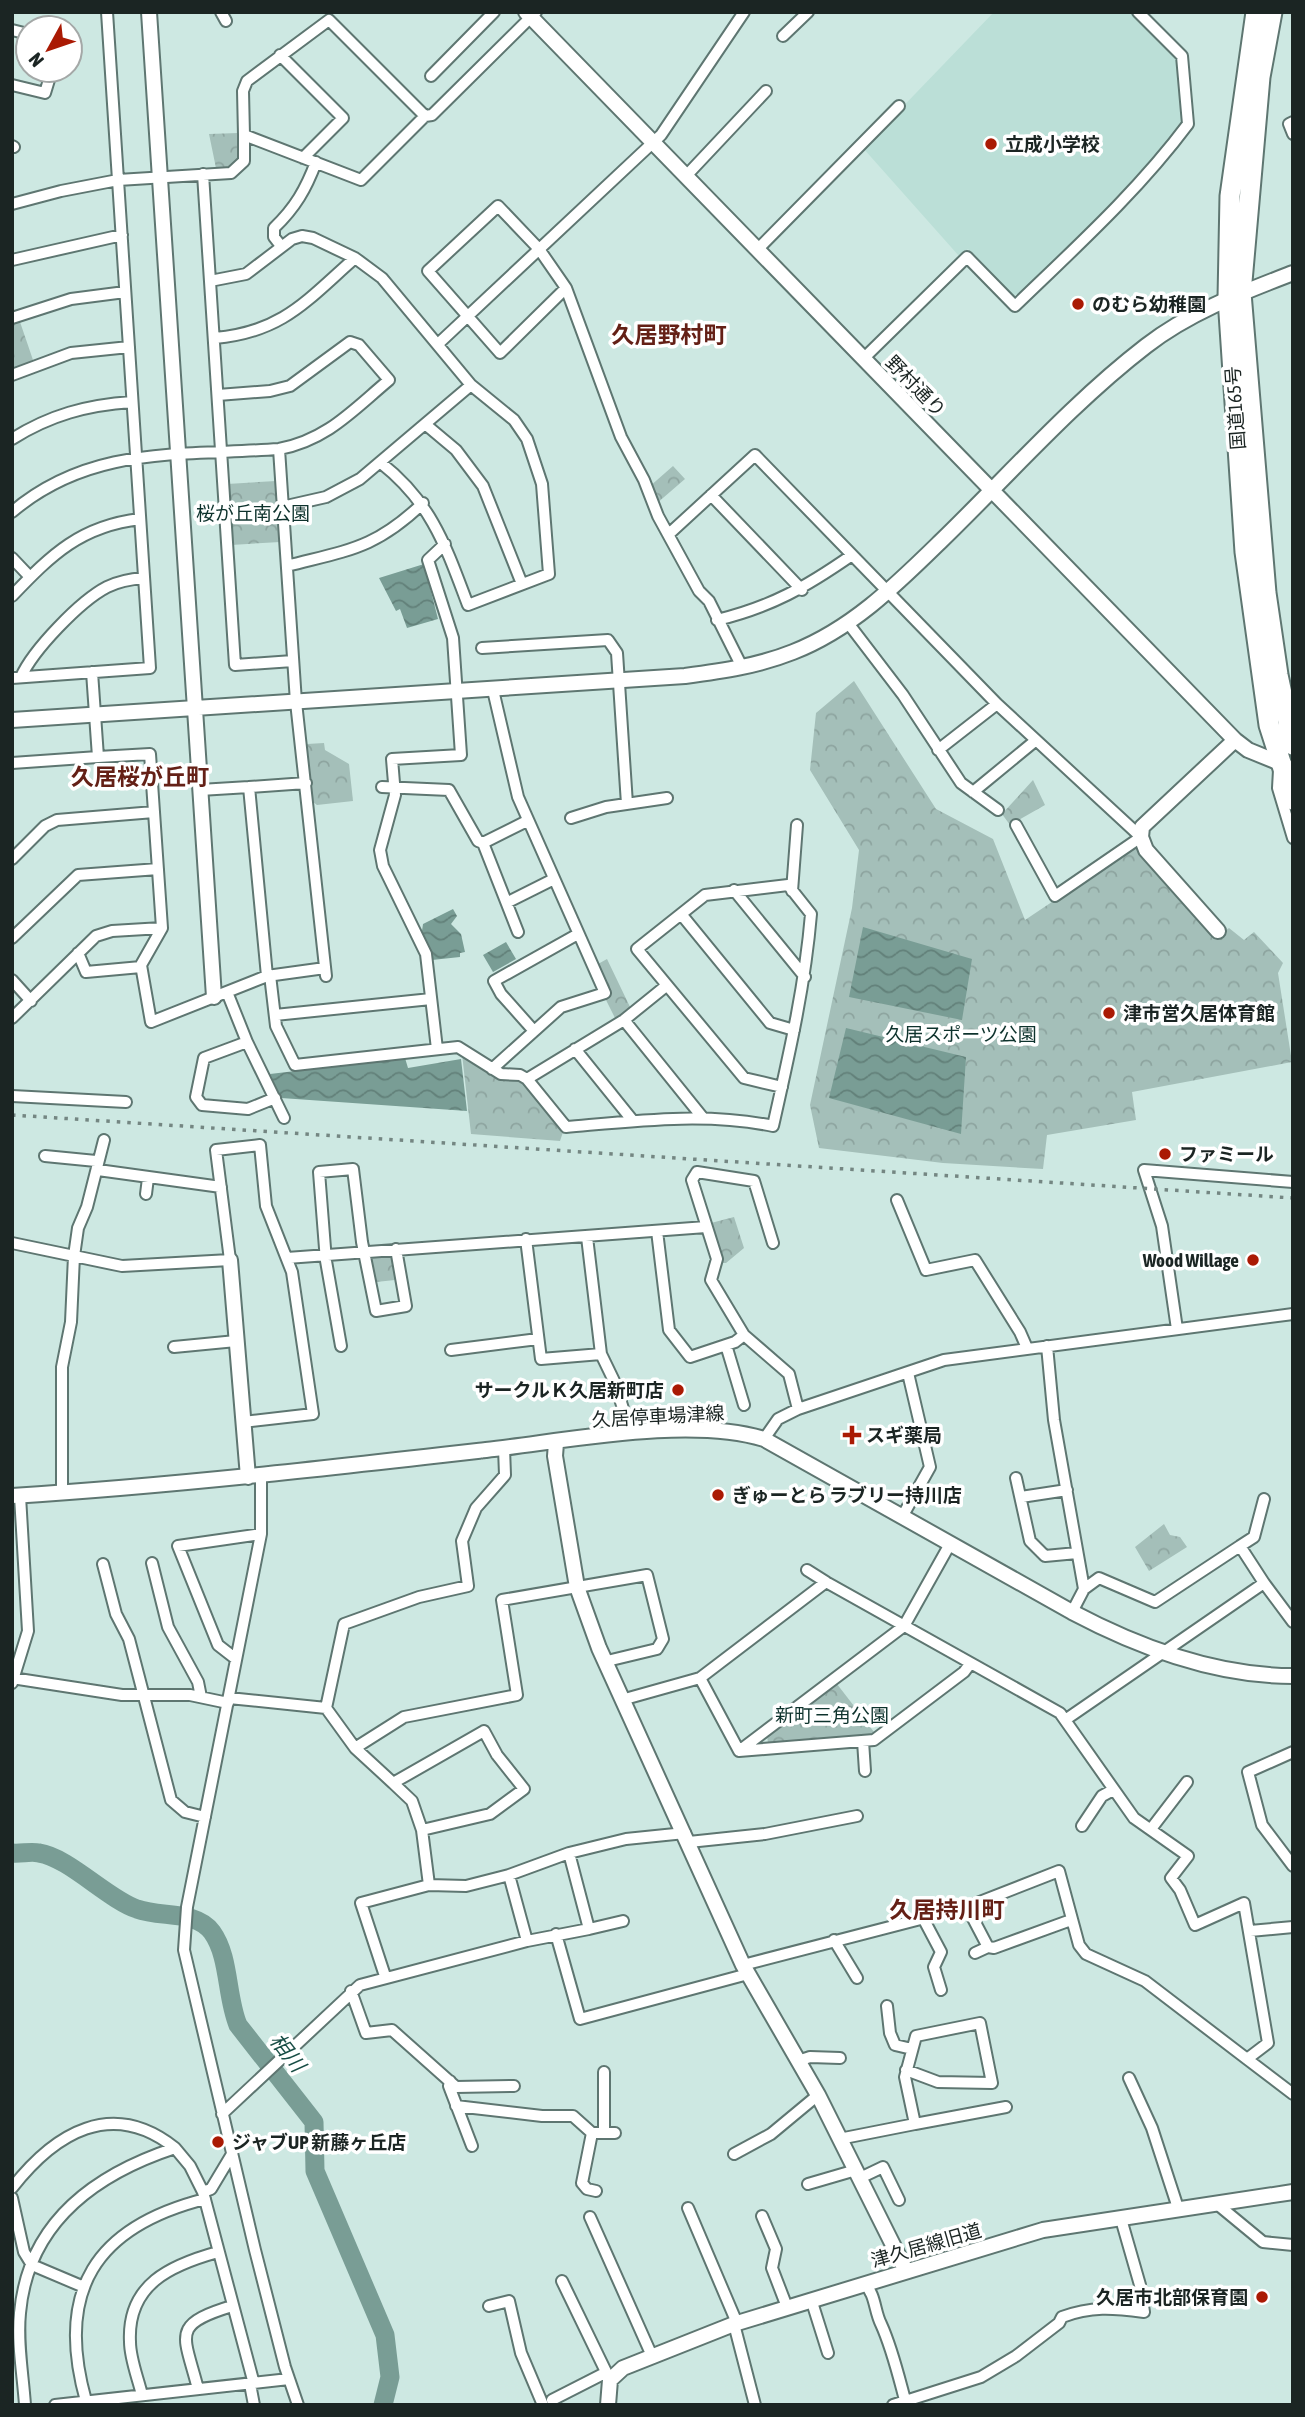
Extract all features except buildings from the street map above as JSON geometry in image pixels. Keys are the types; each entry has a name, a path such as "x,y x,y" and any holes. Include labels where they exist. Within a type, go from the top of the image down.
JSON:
{"highway":[{"name":"国道165号","path":"1256,12 1230,196 1245,552 1269,725 1287,766 1293,800"},
{"name":"国道165号","path":"1272,12 1260,77 1235,296 1266,593 1278,676 1293,745"}],"street":[{"path":"17,678 150,668 107,12"},
{"path":"149,12 197,708 200,790 221,994 284,1118"},
{"path":"432,76 494,12"},
{"path":"783,36 808,12"},
{"path":"863,359 967,257 1015,306 1090,234 1167,152 1188,124 1182,56 1138,12"},
{"path":"244,135 362,180 425,116 432,115 531,14"},
{"name":"野村通り","path":"531,14 1235,740 1287,766"},
{"path":"438,344 653,142 740,14"},
{"path":"12,204 118,180 232,173 240,168 245,158 244,87 250,77 329,20 425,116"},
{"path":"280,55 343,118 303,158"},
{"path":"12,85 45,93 48,84"},
{"path":"686,176 766,91"},
{"path":"757,250 899,106"},
{"path":"1293,122 1289,124 1293,134"},
{"path":"281,246 274,237 274,228 292,211 305,190 316,162"},
{"path":"203,174 235,665 293,661"},
{"path":"566,288 500,353 428,271 498,206 544,245 551,264 566,288 621,437 644,480 658,516 670,533 699,591 709,601 742,667"},
{"path":"12,260 122,235"},
{"path":"210,281 246,274 292,239 308,236 355,258 382,278 471,385 520,428 538,463 549,574 468,606 445,544 423,503 407,484 381,463"},
{"path":"215,338 244,335 278,322 355,258"},
{"path":"12,720 684,676 742,667 794,652 848,623 888,592 1078,406 1146,346 1202,310 1293,273"},
{"path":"12,318 71,299 125,292"},
{"path":"12,512 67,476 103,464 136,458 279,449 317,439 388,380 359,345 344,344 299,381 282,389 218,394"},
{"path":"12,375 71,353 129,347"},
{"path":"282,507 326,497 360,479 471,385"},
{"path":"12,439 69,412 87,407 132,402"},
{"path":"425,424 456,450 483,486 522,584"},
{"path":"12,763 150,754 162,928 141,967 151,1023 269,976 325,972 296,702 279,449"},
{"path":"670,533 755,455 997,704 1141,837"},
{"path":"711,495 802,590"},
{"path":"287,566 377,541 397,528 423,503"},
{"path":"12,596 30,577 84,533 111,523 140,519"},
{"path":"437,1049 423,944 381,858 380,850 396,795 392,760 461,755 453,638 428,560 445,544"},
{"path":"717,620 756,611 802,590 852,555"},
{"path":"12,558 30,577"},
{"path":"17,678 43,646 95,595 117,583 144,578"},
{"path":"848,623 904,695 961,783 998,810"},
{"path":"482,648 608,640 617,653 627,804"},
{"path":"92,672 98,757"},
{"path":"492,1069 562,1007 605,993 517,797 493,690"},
{"path":"938,750 997,704"},
{"path":"1218,930 1146,850 1141,837 1142,827 1235,740"},
{"path":"973,792 1035,741"},
{"path":"1287,766 1276,777 1293,838"},
{"path":"200,790 306,783"},
{"path":"249,787 276,1026 295,1065 463,1047 492,1069 527,1079 566,1127 703,1118 741,1119 773,1126 782,1087 805,977 811,914 788,886 705,895 637,949 744,1078 782,1087"},
{"path":"382,787 449,790 478,841 483,843 508,902 509,914 517,932"},
{"path":"571,818 606,807 667,798"},
{"path":"12,859 45,826 57,820 154,812"},
{"path":"483,843 527,821"},
{"path":"792,891 797,825"},
{"path":"1016,825 1055,896 1141,837"},
{"path":"12,938 78,875 158,869"},
{"path":"508,902 552,880"},
{"path":"734,890 805,977"},
{"path":"681,914 770,1023 794,1030"},
{"path":"12,1018 91,939 104,933 162,928"},
{"path":"534,1031 501,994 494,981 578,934"},
{"path":"78,953 86,972 141,967"},
{"path":"12,979 31,1001"},
{"path":"527,1079 624,1020 666,986"},
{"path":"275,1015 431,999"},
{"path":"624,1020 703,1118"},
{"path":"247,1042 204,1058 196,1097 202,1105 248,1109 275,1098"},
{"path":"575,1049 634,1121"},
{"path":"12,1096 126,1102"},
{"path":"62,1493 62,1367 71,1322 74,1256 78,1228 104,1140"},
{"path":"243,1422 313,1414 292,1272 266,1206 260,1145 216,1150 230,1260 243,1422 254,1476 261,1534 187,1907 184,1950 232,2154 298,2405"},
{"path":"45,1156 148,1178 221,1187"},
{"path":"341,1346 319,1172 353,1169 362,1242 366,1251 376,1311 406,1306 396,1249"},
{"path":"1177,1329 1162,1227 1144,1170 1293,1182"},
{"path":"773,1243 754,1181 697,1172 692,1180 717,1259 711,1280 744,1335 789,1374 798,1409"},
{"path":"146,1194 148,1178"},
{"path":"897,1200 926,1270 975,1260 1020,1332 1027,1348"},
{"path":"287,1258 706,1227"},
{"path":"657,1231 669,1330 690,1357 726,1345 744,1335"},
{"path":"587,1237 601,1354 615,1382 631,1434"},
{"path":"526,1240 541,1359 601,1354"},
{"path":"12,1243 136,1266 230,1260"},
{"path":"764,1439 778,1419 798,1409 944,1360 1293,1314"},
{"path":"450,1350 538,1339"},
{"path":"174,1347 236,1341"},
{"path":"726,1345 744,1405"},
{"path":"1047,1346 1054,1420 1084,1589"},
{"path":"902,1517 930,1467 908,1373"},
{"name":"久居停車場津線","path":"16,1496 254,1476 631,1434 712,1429 737,1431 764,1439 1072,1612 1121,1636 1164,1652 1238,1671 1293,1676"},
{"path":"556,1443 555,1456 577,1587 585,1615 746,1969 818,2095 906,2271"},
{"path":"326,1709 344,1624 419,1597 468,1586 462,1541 476,1508 505,1475 504,1448"},
{"path":"1016,1478 1027,1530 1038,1549 1045,1556 1077,1553"},
{"path":"1021,1497 1067,1490"},
{"path":"16,1496 28,1631 13,1679 143,1698 201,1697 326,1709 355,1748 412,1801 422,1830 429,1885"},
{"path":"1072,1612 1084,1589 1099,1578 1155,1602 1254,1537 1264,1499"},
{"path":"236,1659 218,1645 178,1546 261,1534"},
{"path":"739,1751 904,1626 950,1544"},
{"path":"1240,1546 1293,1622"},
{"path":"152,1563 168,1627 198,1682 201,1697"},
{"path":"103,1564 116,1614 129,1639 172,1800 185,1812 205,1817"},
{"path":"807,1570 1060,1713 1134,1818 1188,1856 1171,1878 1181,1890 1195,1925 1244,1903 1268,2043 1247,2059"},
{"path":"355,1748 404,1717 517,1695 502,1600 647,1575 663,1639 657,1649 607,1661"},
{"path":"625,1699 699,1678 826,1583"},
{"path":"1065,1720 1264,1584"},
{"path":"739,1751 874,1740 964,1672 970,1664"},
{"path":"699,1678 739,1751"},
{"path":"393,1783 484,1731 497,1755 524,1789 490,1814 422,1830"},
{"path":"863,1741 865,1771"},
{"path":"1293,1752 1248,1772 1262,1825 1293,1866"},
{"path":"1151,1829 1187,1782"},
{"path":"1082,1826 1102,1796 1113,1790"},
{"path":"385,1976 361,1903 429,1885 441,1888 466,1886 509,1875 569,1853 626,1839 765,1834 858,1816"},
{"path":"569,1853 589,1929"},
{"path":"556,1934 580,2019 834,1940 967,1907 1059,1871 1079,1945 1086,1954 1145,1981 1293,2094"},
{"path":"509,1875 527,1941"},
{"path":"967,1907 988,1947"},
{"path":"923,1918 941,1952 934,1967 941,1990"},
{"path":"975,1953 1071,1920"},
{"path":"222,2114 351,1991 385,1976 556,1934 622,1921"},
{"path":"1250,1931 1293,1927"},
{"path":"834,1940 857,1978"},
{"path":"351,1991 366,2033 392,2031 457,2087 514,2086"},
{"path":"887,2006 890,2034 895,2045 912,2049"},
{"path":"906,2070 938,2082 992,2083 980,2023 916,2036 906,2070 915,2124"},
{"path":"797,2062 810,2057 840,2058"},
{"path":"596,2191 587,2189 582,2183 604,2133 604,2071"},
{"path":"1129,2078 1152,2128 1178,2211"},
{"path":"450,2081 456,2106 472,2146"},
{"path":"734,2154 771,2134 818,2095"},
{"path":"456,2106 542,2116 573,2116 604,2133"},
{"path":"839,2138 1006,2107"},
{"path":"12,2188 54,2145 94,2125 118,2123 136,2126 160,2136 176,2148 190,2166 204,2196 252,2384 254,2405"},
{"path":"24,2405 20,2312 32,2265 62,2216 95,2185 125,2166 176,2148"},
{"path":"86,2401 74,2345 78,2307 84,2287 103,2255 130,2229 158,2213 204,2196 232,2154"},
{"path":"808,2183 883,2167 899,2200"},
{"name":"津久居線旧道","path":"607,2376 735,2323 1043,2230 1293,2192"},
{"path":"12,2198 24,2252 32,2265 84,2287"},
{"path":"1217,2204 1263,2242 1293,2245"},
{"path":"688,2208 735,2323 755,2405"},
{"path":"762,2216 776,2249 772,2268 787,2306"},
{"path":"590,2217 652,2356"},
{"path":"893,2405 981,2376 1016,2356 1059,2323 1062,2317 1100,2306 1143,2312 1140,2285 1121,2219"},
{"path":"142,2396 130,2343 132,2321 142,2295 169,2269 218,2252"},
{"path":"562,2281 607,2376 608,2405"},
{"path":"864,2283 872,2294 881,2324 887,2334 905,2400"},
{"path":"811,2299 828,2353"},
{"path":"489,2306 509,2301 521,2353 548,2402 607,2376"},
{"path":"198,2389 185,2339 187,2328 200,2316 232,2306"},
{"path":"55,2405 289,2379"}],"shaded area":[{"path":"994,12 1129,12 1176,58 1182,122 1165,145 1099,216 1019,294 1013,295 968,249 959,256 863,148"}],"green space":[{"path":"238,133 237,162 231,167 216,168 209,134"},
{"path":"19,319 33,360 12,370 12,322"},
{"path":"673,466 685,479 656,504 649,487"},
{"name":"桜が丘南公園","path":"276,481 280,542 231,545 227,484"},
{"name":"久居スポーツ公園","path":"854,681 936,809 993,839 1025,920 1137,845 1218,936 1229,928 1244,940 1254,932 1283,963 1278,973 1292,1062 1132,1092 1136,1120 1047,1135 1043,1169 943,1163 819,1148 810,1105 852,908 859,850 810,770 816,713"},
{"path":"324,743 325,750 349,764 353,801 317,805 313,802 307,744"},
{"path":"1033,780 1045,805 1010,825 1002,814"},
{"path":"607,959 631,1009 615,1018 605,998 611,995 598,964"},
{"path":"462,1054 497,1078 523,1083 563,1132 560,1141 471,1134"},
{"path":"734,1217 744,1248 726,1263 722,1263 711,1223"},
{"path":"391,1255 395,1280 376,1282 371,1256"},
{"path":"1164,1524 1170,1535 1180,1537 1187,1547 1149,1571 1135,1547"},
{"name":"新町三角公園","path":"837,1684 874,1732 872,1735 768,1743 767,1736"}],"water":[{"path":"424,564 438,619 407,628 400,609 396,611 379,578"},
{"path":"453,909 457,916 451,924 461,934 465,952 460,953 460,957 432,960 422,931 423,924"},
{"path":"863,927 972,959 962,1020 849,997"},
{"path":"506,942 516,959 493,972 483,955"},
{"path":"846,1028 966,1057 961,1134 829,1098"},
{"path":"405,1058 408,1068 461,1059 467,1111 281,1098 270,1074"}],"waterway":[{"name":"相川","path":"12,1853 36,1852 50,1856 126,1904 146,1912 188,1917 197,1920 212,1932 222,1953 238,2025 314,2122 315,2171 385,2335 390,2377 383,2405"}],"railway":[{"path":"12,1115 1293,1198"}],"place":[{"name":"立成小学校","path":"991,144"},
{"name":"のむら幼稚園","path":"1078,304"},
{"name":"津市営久居体育館","path":"1109,1013"},
{"name":"ファミール","path":"1165,1154"},
{"name":"Wood Willage","path":"1253,1260"},
{"name":"サークルＫ久居新町店","path":"678,1390"},
{"name":"スギ薬局","path":"852,1435"},
{"name":"ぎゅーとら ラブリー持川店","path":"718,1495"},
{"name":"ジャブUP 新藤ヶ丘店","path":"218,2142"},
{"name":"久居市北部保育園","path":"1262,2297"}],"district":[{"name":"久居野村町","path":"669,335"},
{"name":"久居桜が丘町","path":"140,777"},
{"name":"久居持川町","path":"947,1910"}]}
